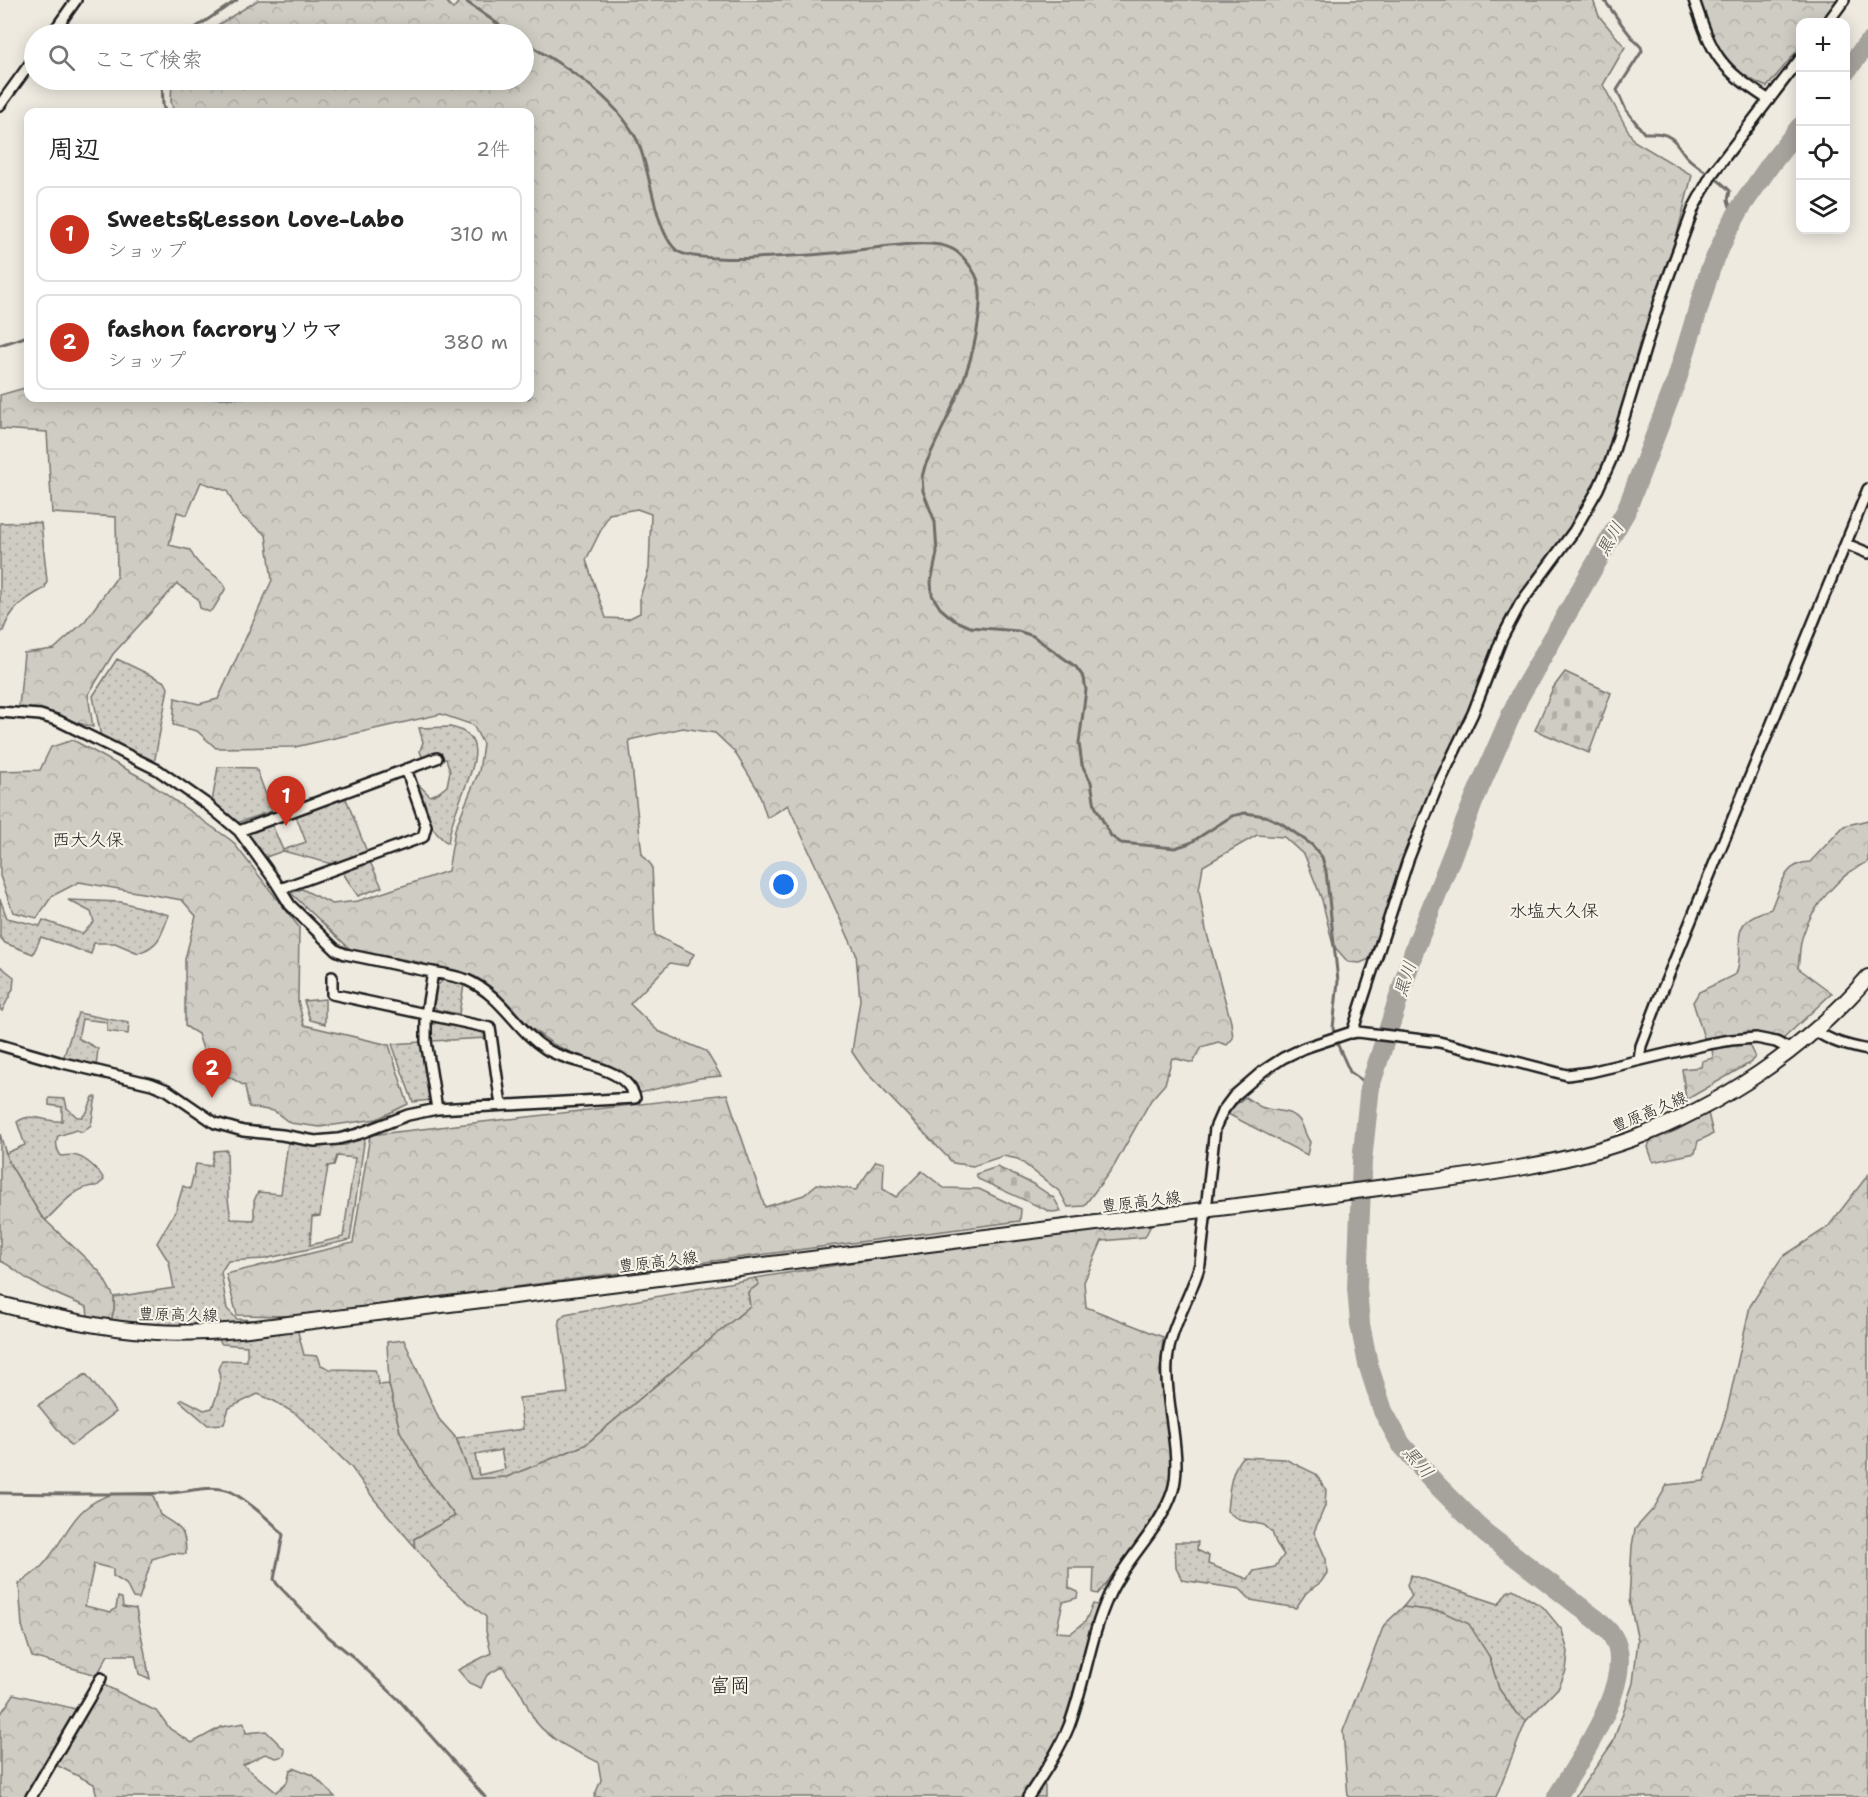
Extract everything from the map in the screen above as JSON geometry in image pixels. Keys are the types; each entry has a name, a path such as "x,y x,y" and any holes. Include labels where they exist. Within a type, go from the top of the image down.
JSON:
{"main road":[{"name":"豊原高久線","path":"0,1304 112,1328 199,1333 240,1330 1466,1177 1557,1161 1629,1140 1662,1127 1730,1092 1764,1070 1815,1030 1868,976"}],"street":[{"path":"59,24 76,0"},
{"path":"1694,0 1707,37 1725,68 1770,100"},
{"path":"1831,18 1844,0"},
{"path":"1353,1032 1408,860 1439,783 1473,713 1502,638 1520,604 1574,531 1598,489 1611,460 1661,297 1694,207 1712,174 1796,64"},
{"path":"0,105 24,72"},
{"path":"1639,1060 1641,1046 1660,996 1868,489"},
{"path":"1846,544 1868,553"},
{"path":"0,712 40,715 59,721 158,770 208,805 238,831 290,905 336,950 345,954 468,981 498,1000 545,1048 562,1057 604,1070 622,1079 632,1088 635,1098 437,1109 408,1115 358,1134 315,1141 243,1131 211,1121 167,1090 152,1084 51,1060 0,1045"},
{"path":"238,831 437,758"},
{"path":"280,889 423,837 426,826 406,770"},
{"path":"433,972 426,1014 426,1041 437,1109"},
{"path":"332,977 332,994 490,1029 501,1105"},
{"path":"1815,1030 1836,1042 1868,1050"},
{"path":"1028,1797 1056,1753 1068,1726 1110,1592 1158,1520 1173,1489 1176,1470 1166,1366 1168,1348 1173,1329 1195,1284 1200,1264 1215,1128 1222,1112 1234,1096 1263,1071 1283,1058 1325,1040 1353,1032 1418,1038 1567,1075 1590,1072 1708,1044 1748,1039 1776,1042 1789,1049"},
{"path":"31,1797 101,1678"}],"green space":[{"path":"258,0 445,0 453,9 460,0 1593,0 1599,16 1625,47 1603,85 1634,141 1692,175 1677,235 1639,345 1614,434 1597,483 1570,529 1520,596 1498,635 1372,958 1360,963 1348,962 1333,945 1322,900 1305,856 1284,837 1257,835 1203,866 1199,890 1206,930 1231,1022 1233,1038 1227,1045 1218,1042 1202,1047 1193,1063 1172,1058 1165,1084 1151,1100 1114,1166 1084,1206 1068,1207 1060,1192 1018,1159 1003,1156 973,1166 953,1163 865,1071 852,1052 860,1000 856,954 788,805 767,818 758,790 734,751 715,733 683,728 629,740 642,854 652,866 655,935 694,954 687,966 670,963 630,1004 658,1031 706,1051 721,1076 700,1078 640,1093 634,1082 611,1067 585,1059 553,1044 530,1027 500,996 465,977 418,962 351,950 291,893 302,889 332,904 358,901 448,871 455,829 479,771 483,744 473,725 441,714 295,747 216,748 197,731 173,725 175,698 199,704 218,699 272,580 266,535 239,514 227,491 201,482 187,515 177,512 169,545 190,550 198,563 222,582 226,588 214,608 209,612 200,608 198,599 177,584 113,654 88,695 93,727 19,707 24,653 54,649 85,621 117,577 116,517 52,513 47,432 0,429 0,395 24,388 24,402 534,402 534,108 173,108 172,90 534,90 534,24 219,24","holes":["637,509 651,514 649,569 640,597 640,613 628,619 606,618 586,560 609,514"]},
{"path":"1699,0 1838,0 1822,18 1796,18 1796,52 1767,87 1752,80 1730,63 1710,29"},
{"path":"0,523 41,523 47,581 45,588 14,610 0,633"},
{"path":"117,659 165,682 168,688 154,764 101,737 93,696"},
{"path":"1565,672 1611,693 1589,753 1535,730 1553,688"},
{"path":"450,727 463,731 471,738 475,756 453,820 448,843 435,832 431,825 417,786 420,786 430,796 438,793 447,786 450,771 446,759 423,760 420,751 423,742 419,728"},
{"path":"73,740 144,779 232,841 299,927 298,1001 304,1025 389,1045 408,1104 377,1119 320,1127 290,1123 274,1111 249,1107 245,1086 208,1065 198,1034 185,1026 185,959 196,916 182,900 79,882 52,896 37,918 13,912 0,876 0,771 40,770 51,747"},
{"path":"218,767 256,768 272,811 237,823 212,802"},
{"path":"345,796 367,852 332,864 283,851 263,858 246,834 272,825 283,850 306,842 296,816"},
{"path":"1868,820 1868,862 1848,874 1828,892 1807,925 1801,943 1798,968 1832,993 1782,1040 1743,1035 1704,1038 1693,1002 1699,992 1736,974 1739,963 1740,936 1747,921 1771,909 1780,885 1794,866 1810,862 1844,826"},
{"path":"370,862 382,887 358,896 343,873"},
{"path":"0,899 7,918 40,926 43,920 82,934 94,922 91,912 68,900 121,902 169,915 155,943 138,953 115,943 94,943 91,954 41,937 33,954 5,943 0,937"},
{"path":"0,966 14,977 13,989 2,1011 0,1009"},
{"path":"443,980 464,985 459,1014 437,1010 433,1005 436,987"},
{"path":"325,999 325,1024 310,1020 304,1001"},
{"path":"78,1013 129,1023 128,1034 107,1031 107,1022 82,1019 78,1038 98,1049 96,1067 63,1059"},
{"path":"438,1021 482,1029 486,1038 432,1041 430,1027"},
{"path":"1747,1041 1755,1057 1750,1063 1686,1100 1682,1069 1701,1067 1702,1061 1713,1058 1712,1047"},
{"path":"421,1042 431,1100 413,1102 392,1044"},
{"path":"727,1094 765,1207 804,1195 817,1184 856,1190 876,1161 884,1163 883,1189 896,1197 922,1171 944,1188 979,1189 1021,1209 1020,1221 291,1316 237,1315 226,1274 353,1243 370,1135"},
{"path":"93,1097 96,1097 91,1125 82,1132 76,1130 58,1136 57,1146 61,1156 75,1155 89,1162 104,1180 97,1186 90,1186 76,1192 46,1220 41,1216 8,1161 6,1153 25,1145 17,1122 28,1117 62,1121 62,1107 49,1105 49,1098 65,1099 67,1108 77,1117 82,1117 87,1112"},
{"path":"1245,1097 1266,1109 1297,1117 1310,1142 1307,1155 1226,1113"},
{"path":"1708,1113 1713,1134 1698,1141 1695,1153 1653,1162 1648,1147 1650,1141 1677,1130"},
{"path":"0,1134 8,1161 41,1216 100,1272 114,1297 111,1321 88,1317 87,1307 43,1288 0,1261"},
{"path":"365,1136 350,1240 264,1259 228,1261 221,1272 227,1309 237,1319 286,1322 298,1332 304,1355 318,1356 321,1365 330,1369 375,1370 379,1385 389,1384 400,1431 426,1477 455,1516 414,1539 416,1548 374,1499 351,1467 296,1414 258,1394 229,1408 224,1424 208,1425 180,1401 183,1399 204,1410 212,1408 219,1389 218,1369 222,1360 247,1361 247,1346 222,1344 205,1323 173,1325 111,1321 114,1297 174,1288 169,1262 157,1243 176,1210 183,1186 190,1189 196,1164 211,1166 214,1151 227,1150 228,1199 231,1219 254,1220 254,1201 258,1192 281,1194 288,1142 317,1146 346,1145","holes":["337,1156 355,1158 343,1237 310,1245 312,1217 320,1216 328,1166 334,1165"]},
{"path":"997,1167 1033,1184 1054,1198 1061,1211 1051,1212 978,1179 976,1174"},
{"path":"1868,1175 1868,1797 1575,1797 1613,1742 1633,1683 1638,1640 1629,1600 1635,1529 1654,1508 1667,1485 1704,1481 1727,1410 1750,1306 1782,1257 1828,1227"},
{"path":"1151,1225 1145,1237 1102,1241 1084,1282 1086,1307 1163,1337 1160,1372 1172,1470 1169,1489 1156,1519 1098,1594 1093,1593 1094,1568 1069,1568 1069,1588 1078,1592 1077,1598 1063,1602 1056,1632 1071,1633 1085,1622 1093,1604 1098,1605 1075,1697 1040,1773 1045,1787 1045,1797 594,1797 601,1780 598,1762 565,1745 542,1729 503,1666 487,1675 481,1688 469,1683 458,1670 491,1653 486,1631 486,1617 448,1586 415,1547 414,1539 455,1516 426,1477 400,1431 389,1384 387,1342 404,1340 439,1419 456,1438 471,1479 507,1477 585,1445 750,1306 748,1292 759,1284 755,1278 1034,1234"},
{"path":"755,1278 759,1284 748,1292 750,1306 585,1445 507,1477 471,1479 456,1438 523,1429 519,1398 568,1393 559,1320 565,1314","holes":["501,1450 505,1469 479,1475 475,1455"]},
{"path":"86,1374 116,1412 71,1446 38,1405"},
{"path":"1242,1457 1285,1459 1316,1474 1326,1490 1325,1506 1314,1532 1326,1559 1327,1573 1321,1582 1306,1593 1296,1608 1251,1600 1240,1589 1182,1580 1176,1568 1175,1542 1198,1542 1197,1550 1209,1556 1208,1564 1248,1579 1254,1571 1275,1567 1284,1555 1272,1532 1264,1525 1239,1520 1227,1511 1229,1490"},
{"path":"113,1494 153,1495 160,1515 177,1526 185,1539 186,1554 171,1553 152,1559 139,1599 133,1598 126,1584 113,1576 113,1569 94,1564 85,1606 111,1612 116,1608 118,1597 122,1598 123,1607 136,1609 150,1679 139,1674 135,1655 108,1655 97,1675 32,1657 22,1626 19,1584 41,1567 78,1515 99,1499"},
{"path":"1411,1575 1499,1604 1507,1592 1513,1589 1543,1607 1562,1630 1568,1652 1566,1671 1559,1687 1526,1721 1516,1713 1499,1689 1489,1656 1443,1612 1403,1607 1412,1596 1407,1585"},
{"path":"1403,1607 1443,1612 1469,1624 1489,1656 1499,1689 1516,1713 1526,1721 1496,1797 1348,1797 1343,1731 1384,1625"},
{"path":"102,1684 158,1712 170,1729 192,1743 221,1727 244,1723 246,1733 266,1731 285,1750 284,1756 276,1758 265,1754 243,1765 276,1792 287,1782 290,1770 295,1768 313,1775 335,1797 97,1797 94,1784 48,1761 26,1797 0,1797 0,1715 14,1694 84,1711"}],"waterway":[{"path":"201,24 237,0"},
{"path":"464,0 498,24"},
{"path":"1604,0 1642,51 1617,90 1626,110 1644,133 1662,134 1671,138 1691,161 1730,191 1728,200 1734,219"},
{"name":"黒川","path":"1850,66 1868,43"},
{"path":"534,48 587,83 615,108 626,123 641,149 664,231 679,252 705,257 749,258 823,254 926,244 952,249 967,262 980,288 976,338 965,376 922,477 923,491 935,522 937,553 931,582 932,595 940,608 954,620 970,627 1018,631 1033,636 1076,667 1084,678 1086,690 1079,743 1082,765 1091,782 1095,806 1111,836 1121,843 1175,848 1190,843 1232,816 1245,813 1265,816 1281,823 1312,845 1322,857 1326,871 1338,981 1333,1028 1336,1041 1350,1072 1370,1086"},
{"path":"162,90 164,108"},
{"name":"黒川","path":"1557,1797 1591,1742 1612,1696 1618,1674 1619,1654 1613,1637 1597,1620 1485,1533 1435,1483 1401,1444 1383,1411 1368,1364 1360,1324 1357,1288 1362,1161 1370,1086 1414,951 1474,800 1519,697 1626,511 1677,379 1710,270 1727,232 1741,207 1796,132"},
{"path":"0,345 24,337"},
{"path":"0,1493 145,1494 211,1488 232,1492 265,1517 283,1535 274,1579 277,1584 325,1634 399,1700 485,1797"}],"place":[{"name":"Sweets&Lesson Love-Labo","path":"286,826"},
{"name":"fashon facroryソウマ","path":"212,1098"}],"district":[{"name":"西大久保","path":"88,840"},
{"name":"水塩大久保","path":"1554,911"},
{"name":"富岡","path":"730,1685"}]}
